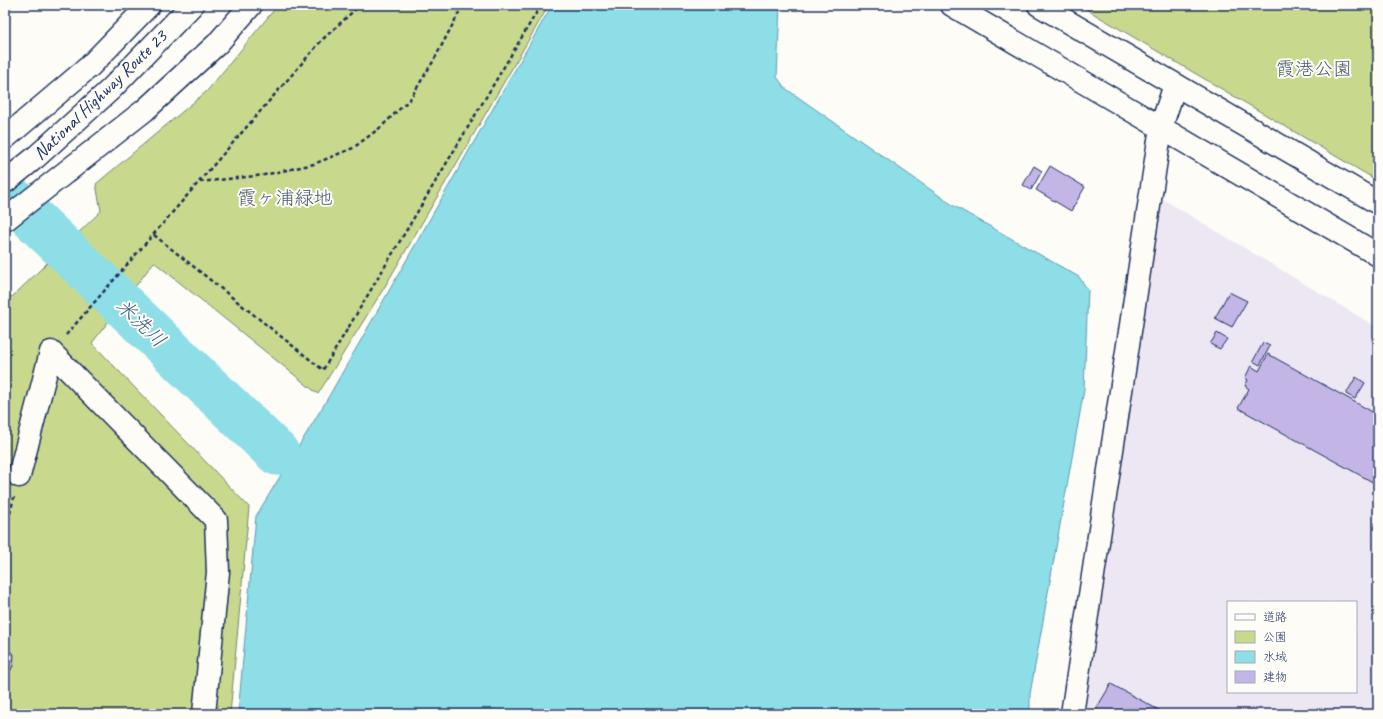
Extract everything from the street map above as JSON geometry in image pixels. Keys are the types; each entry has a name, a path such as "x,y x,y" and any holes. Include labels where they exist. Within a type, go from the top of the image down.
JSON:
{"main road":[{"name":"National Highway Route 23","path":"6,137 90,66 149,5"},
{"path":"5,220 145,110 218,44 251,5"},
{"path":"952,5 1378,255"},
{"path":"1038,5 1378,203"},
{"name":"National Highway Route 23","path":"5,182 36,157 111,89 189,9"},
{"path":"1072,714 1161,127 1175,85"},
{"path":"19,476 51,352"},
{"path":"51,352 216,520 218,572 204,714"}],"path":[{"path":"51,352 323,39 360,5"},
{"path":"200,182 264,175 314,164 353,148 381,127 410,99 434,60 463,5"},
{"path":"154,234 323,370 541,5"},
{"path":"5,534 19,476"}],"shaded area":[{"path":"1161,198 1378,328 1378,714 1081,714"}],"green space":[{"name":"霞ヶ浦緑地","path":"278,5 549,5 384,288 318,394 154,262 92,343 249,507 230,714 5,714 5,292 12,297 101,211 96,184 207,91"},
{"name":"霞港公園","path":"1079,5 1378,5 1378,181"}],"water":[{"path":"552,5 780,5 777,77 785,88 954,206 1079,277 1088,290 1084,390 1030,694 1030,714 238,714 256,516 325,403"}],"building":[{"path":"1034,166 1042,171 1031,190 1023,185"},
{"path":"1050,166 1085,187 1071,211 1036,190"},
{"path":"1229,292 1247,301 1232,327 1215,318"},
{"path":"1217,333 1227,339 1220,349 1210,344"},
{"path":"1263,343 1270,346 1260,365 1253,361"},
{"path":"1268,354 1378,415 1378,485 1238,408 1249,389 1245,386 1248,380 1245,378 1251,366 1259,371"},
{"path":"1356,377 1365,383 1355,399 1346,394"},
{"path":"5,646 14,655 13,666 5,675"},
{"path":"1111,684 1166,714 1093,714"}],"waterway":[{"name":"米洗川","path":"5,192 277,453"}]}
